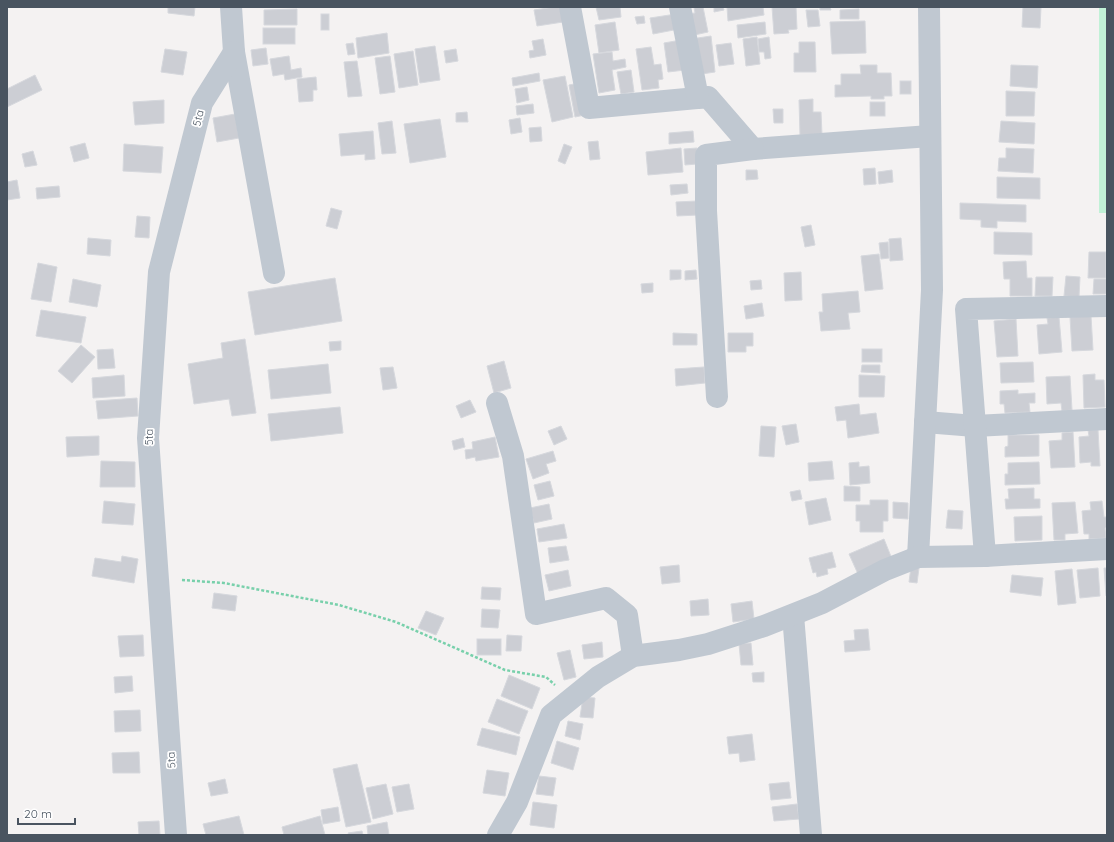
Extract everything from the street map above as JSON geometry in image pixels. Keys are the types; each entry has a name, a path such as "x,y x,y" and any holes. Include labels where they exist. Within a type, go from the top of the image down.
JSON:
{"street":[{"path":"231,7 234,52 274,273"},
{"path":"570,7 589,108 708,97 754,148"},
{"path":"680,7 698,98"},
{"path":"918,557 932,290 929,7"},
{"name":"5ta","path":"176,835 148,438 159,272 202,103 234,52"},
{"path":"717,397 706,211 706,155 754,148 930,136"},
{"path":"985,556 966,309 1107,306"},
{"path":"497,403 513,456 536,614 606,598 627,616 633,656"},
{"path":"925,422 975,426 1107,419"},
{"path":"503,830 517,802 551,715 598,677 633,656 679,650 708,644 764,626 822,603 885,570 918,557 985,556 1107,549"},
{"path":"793,615 811,835"}],"path":[{"path":"182,580 224,583 340,605 396,622 505,670 546,676 570,699"}],"green space":[{"path":"1099,7 1107,7 1107,213 1099,213"}],"building":[{"path":"168,7 195,7 194,16 168,13"},
{"path":"561,7 563,22 537,26 534,10"},
{"path":"596,7 620,7 621,17 599,20"},
{"path":"694,7 703,7 708,32 690,36 686,14 695,13"},
{"path":"714,7 723,7 724,10 714,12"},
{"path":"727,7 763,7 764,15 728,21"},
{"path":"772,7 796,7 797,29 788,30 789,33 774,34"},
{"path":"820,7 830,7 831,10 820,10"},
{"path":"1023,7 1041,7 1040,28 1022,27"},
{"path":"297,9 297,25 264,25 264,10"},
{"path":"859,9 859,19 840,19 840,10"},
{"path":"806,10 818,10 820,26 808,27"},
{"path":"321,14 329,14 329,30 321,30"},
{"path":"676,14 679,29 653,34 650,18"},
{"path":"644,16 645,23 637,24 635,17"},
{"path":"865,21 866,53 832,54 830,22"},
{"path":"615,22 619,50 599,53 595,25"},
{"path":"765,22 766,34 738,38 737,25"},
{"path":"263,28 295,28 295,44 263,44"},
{"path":"387,33 389,53 358,58 356,38"},
{"path":"711,36 715,72 695,75 691,39"},
{"path":"757,37 760,64 746,66 743,39"},
{"path":"769,37 771,58 765,59 764,52 759,52 758,39"},
{"path":"543,39 546,55 530,58 529,51 534,50 532,41"},
{"path":"681,40 685,70 668,72 664,43"},
{"path":"799,42 815,42 816,72 794,72 794,53 799,53"},
{"path":"353,43 355,54 348,55 346,44"},
{"path":"731,43 734,64 719,66 716,45"},
{"path":"435,46 440,80 420,83 415,49"},
{"path":"651,47 654,65 661,64 663,79 658,80 659,88 642,90 636,49"},
{"path":"266,48 268,64 253,66 251,50"},
{"path":"165,49 187,52 183,75 161,72"},
{"path":"456,49 458,61 446,63 444,51"},
{"path":"413,51 418,85 399,88 394,54"},
{"path":"612,52 613,61 625,59 626,67 612,70 615,90 599,93 593,54"},
{"path":"289,56 291,70 301,68 302,77 285,80 284,74 273,76 270,59"},
{"path":"390,56 395,92 380,94 375,58"},
{"path":"357,61 362,96 348,97 344,62"},
{"path":"860,65 877,65 877,73 891,73 892,96 884,96 884,99 871,99 871,96 835,97 835,85 841,85 841,74 861,74"},
{"path":"1011,65 1038,66 1037,88 1010,86"},
{"path":"631,70 634,92 621,94 617,72"},
{"path":"539,73 540,81 513,86 512,78"},
{"path":"35,75 42,90 7,107 7,89"},
{"path":"565,76 573,117 552,122 543,80"},
{"path":"316,77 317,90 313,90 313,101 299,102 297,79"},
{"path":"900,81 911,81 911,94 900,94"},
{"path":"579,83 585,115 575,117 569,85"},
{"path":"527,87 529,100 517,103 515,89"},
{"path":"1006,91 1035,92 1034,116 1006,116"},
{"path":"813,99 813,112 821,112 822,135 800,135 799,100"},
{"path":"164,100 164,123 135,125 133,102"},
{"path":"870,102 885,102 885,116 870,116"},
{"path":"533,104 534,113 517,115 516,106"},
{"path":"773,109 783,109 783,123 774,123"},
{"path":"467,112 468,122 456,122 456,113"},
{"path":"235,114 239,138 217,142 213,118"},
{"path":"520,118 522,132 511,134 509,120"},
{"path":"440,119 446,157 410,163 404,124"},
{"path":"392,121 396,153 382,154 378,123"},
{"path":"1001,121 1035,123 1034,144 999,142"},
{"path":"541,127 542,141 530,142 529,128"},
{"path":"373,131 375,159 365,160 365,154 341,156 339,134"},
{"path":"693,131 694,142 669,144 669,133"},
{"path":"598,141 600,159 590,160 588,142"},
{"path":"85,143 89,158 74,162 70,147"},
{"path":"124,144 163,147 161,173 123,171"},
{"path":"564,144 572,147 565,164 558,161"},
{"path":"681,148 683,172 648,175 646,152"},
{"path":"697,148 697,164 685,165 684,149"},
{"path":"1006,148 1034,149 1033,173 998,171 999,158 1006,158"},
{"path":"33,151 37,165 25,167 22,154"},
{"path":"875,168 876,184 864,185 863,169"},
{"path":"746,170 757,170 758,179 746,180"},
{"path":"892,170 893,182 879,184 878,172"},
{"path":"997,177 1040,178 1040,199 997,198"},
{"path":"17,180 20,198 7,200 7,182"},
{"path":"687,184 688,193 671,195 670,185"},
{"path":"59,186 60,197 37,199 36,188"},
{"path":"697,201 698,215 677,216 676,202"},
{"path":"960,203 1026,205 1026,222 997,221 997,228 981,227 981,220 960,219"},
{"path":"331,208 342,211 337,229 326,226"},
{"path":"137,216 150,217 149,238 135,237"},
{"path":"811,225 815,245 805,247 801,227"},
{"path":"994,232 1032,233 1032,255 994,254"},
{"path":"88,238 111,240 110,256 87,254"},
{"path":"901,238 903,260 890,261 889,239"},
{"path":"888,242 889,258 881,259 879,243"},
{"path":"1089,252 1106,252 1106,278 1088,278"},
{"path":"879,254 883,289 865,291 861,256"},
{"path":"1026,261 1027,278 1032,278 1032,296 1010,296 1010,279 1004,279 1003,262"},
{"path":"38,263 57,267 51,302 31,299"},
{"path":"670,270 681,270 681,279 670,280"},
{"path":"696,270 697,279 685,280 685,271"},
{"path":"801,272 802,300 785,301 784,273"},
{"path":"1066,276 1080,277 1079,297 1064,296"},
{"path":"1036,277 1053,277 1052,296 1035,296"},
{"path":"335,278 342,321 255,335 248,292"},
{"path":"73,279 101,285 97,307 69,302"},
{"path":"1094,279 1107,279 1107,294 1093,294"},
{"path":"761,280 762,289 751,290 750,281"},
{"path":"653,283 653,292 642,293 641,284"},
{"path":"858,291 860,312 848,313 850,329 821,331 819,312 823,312 822,294"},
{"path":"762,303 764,316 746,319 744,306"},
{"path":"41,310 86,317 81,343 36,336"},
{"path":"1091,316 1093,350 1072,351 1070,317"},
{"path":"1059,317 1062,352 1039,354 1037,325 1048,324 1047,318"},
{"path":"1016,319 1018,356 997,357 994,321"},
{"path":"673,333 697,334 697,345 673,345"},
{"path":"728,333 753,333 753,346 746,346 746,352 728,352"},
{"path":"245,339 256,413 232,416 229,399 194,404 188,364 223,358 221,343"},
{"path":"341,341 341,350 330,351 329,342"},
{"path":"81,345 95,357 72,383 58,371"},
{"path":"113,349 115,368 98,369 97,350"},
{"path":"862,349 882,349 882,362 862,362"},
{"path":"504,361 511,388 494,393 487,366"},
{"path":"1033,362 1034,382 1001,383 1000,363"},
{"path":"328,364 331,393 271,399 268,370"},
{"path":"862,365 880,365 880,373 861,372"},
{"path":"393,367 397,388 383,390 380,368"},
{"path":"704,367 705,383 676,386 675,369"},
{"path":"1095,374 1095,380 1104,380 1105,407 1084,408 1083,375"},
{"path":"124,375 125,396 93,398 92,378"},
{"path":"859,375 885,376 884,397 859,397"},
{"path":"1070,376 1072,410 1062,411 1061,403 1047,404 1046,377"},
{"path":"1018,390 1018,394 1035,393 1035,403 1029,403 1030,412 1005,413 1004,404 1000,404 1000,391"},
{"path":"137,398 138,416 98,419 96,401"},
{"path":"470,400 476,412 461,418 456,406"},
{"path":"859,404 860,415 876,413 879,433 848,438 846,420 837,421 835,407"},
{"path":"340,407 343,433 271,441 268,414"},
{"path":"796,424 799,442 786,445 782,426"},
{"path":"561,426 567,439 554,445 548,431"},
{"path":"761,426 776,427 774,457 759,456"},
{"path":"1088,430 1098,430 1100,466 1091,466 1091,462 1080,463 1079,437 1089,436"},
{"path":"1073,432 1075,467 1051,468 1049,441 1062,440 1062,433"},
{"path":"1008,435 1039,435 1039,456 1005,457 1005,447 1008,446"},
{"path":"99,436 99,455 67,457 66,437"},
{"path":"495,437 499,457 476,461 475,457 466,459 465,450 473,449 472,442"},
{"path":"463,438 465,447 454,450 452,441"},
{"path":"553,451 556,461 546,464 549,473 533,479 526,459"},
{"path":"101,461 135,462 135,487 100,487"},
{"path":"832,461 834,479 809,481 808,463"},
{"path":"859,462 859,467 869,466 870,483 850,485 849,463"},
{"path":"1039,462 1040,484 1005,485 1005,474 1008,474 1008,463"},
{"path":"550,481 554,496 538,500 534,485"},
{"path":"844,486 860,487 860,501 844,501"},
{"path":"1034,488 1034,499 1040,499 1040,508 1006,509 1005,499 1009,499 1008,489"},
{"path":"800,490 802,499 792,501 790,492"},
{"path":"826,498 831,520 809,525 805,502"},
{"path":"870,500 888,500 888,521 883,521 883,532 860,532 860,521 856,521 856,505 870,505"},
{"path":"104,501 135,504 133,525 102,523"},
{"path":"1102,501 1104,517 1107,517 1107,527 1105,528 1106,538 1089,539 1089,534 1084,534 1082,511 1091,510 1090,502"},
{"path":"893,502 908,503 908,519 893,518"},
{"path":"1075,502 1078,533 1065,534 1065,540 1054,540 1052,503"},
{"path":"549,504 552,519 534,523 530,508"},
{"path":"948,510 963,511 962,529 946,528"},
{"path":"1042,516 1042,540 1015,541 1014,517"},
{"path":"564,524 567,538 539,542 537,529"},
{"path":"884,539 892,559 858,574 849,554"},
{"path":"566,546 569,560 550,563 548,548"},
{"path":"832,552 836,567 827,569 828,574 817,577 816,572 813,573 809,558"},
{"path":"122,556 138,559 134,583 92,576 95,558 121,562"},
{"path":"679,565 680,582 662,584 660,567"},
{"path":"911,567 919,568 917,583 909,582"},
{"path":"1098,568 1100,596 1080,598 1077,570"},
{"path":"1104,568 1107,568 1107,596 1106,596"},
{"path":"1072,569 1076,603 1058,605 1055,571"},
{"path":"568,570 571,586 549,591 545,575"},
{"path":"1012,575 1043,578 1041,596 1010,592"},
{"path":"482,587 501,588 500,600 481,599"},
{"path":"214,593 237,596 235,611 212,608"},
{"path":"708,599 709,615 691,616 690,601"},
{"path":"752,601 754,619 733,622 731,604"},
{"path":"482,609 500,610 498,628 481,627"},
{"path":"426,611 444,618 436,635 418,628"},
{"path":"868,629 870,650 845,652 844,641 855,640 854,630"},
{"path":"143,635 144,656 120,657 118,636"},
{"path":"507,635 522,636 521,651 506,651"},
{"path":"477,639 501,639 501,655 477,655"},
{"path":"602,642 603,657 584,659 582,645"},
{"path":"751,643 753,665 741,665 739,644"},
{"path":"570,650 576,677 564,680 557,653"},
{"path":"764,672 764,682 753,682 752,673"},
{"path":"509,675 540,688 532,709 501,696"},
{"path":"132,676 133,691 115,693 114,677"},
{"path":"583,697 595,698 593,718 580,717"},
{"path":"497,699 528,711 519,734 488,722"},
{"path":"140,710 141,731 115,732 114,711"},
{"path":"568,721 583,724 580,740 565,736"},
{"path":"482,728 520,737 516,755 477,745"},
{"path":"752,734 755,760 740,762 739,753 729,754 727,737"},
{"path":"557,741 579,748 573,770 551,763"},
{"path":"139,752 140,773 113,773 112,753"},
{"path":"357,764 371,822 346,827 333,769"},
{"path":"487,770 509,773 505,796 483,793"},
{"path":"539,776 556,778 553,796 536,794"},
{"path":"225,779 228,793 211,796 208,783"},
{"path":"789,782 791,798 771,800 769,784"},
{"path":"386,784 393,814 373,819 366,788"},
{"path":"409,784 414,809 397,812 392,787"},
{"path":"533,802 557,805 554,828 530,825"},
{"path":"797,804 799,819 774,821 772,807"},
{"path":"338,807 340,821 323,824 321,810"},
{"path":"239,816 244,835 206,835 203,824"},
{"path":"320,816 325,835 284,835 282,827"},
{"path":"159,821 160,835 139,835 138,822"},
{"path":"387,822 389,835 368,835 367,826"},
{"path":"362,831 363,835 349,835 348,833"}]}
